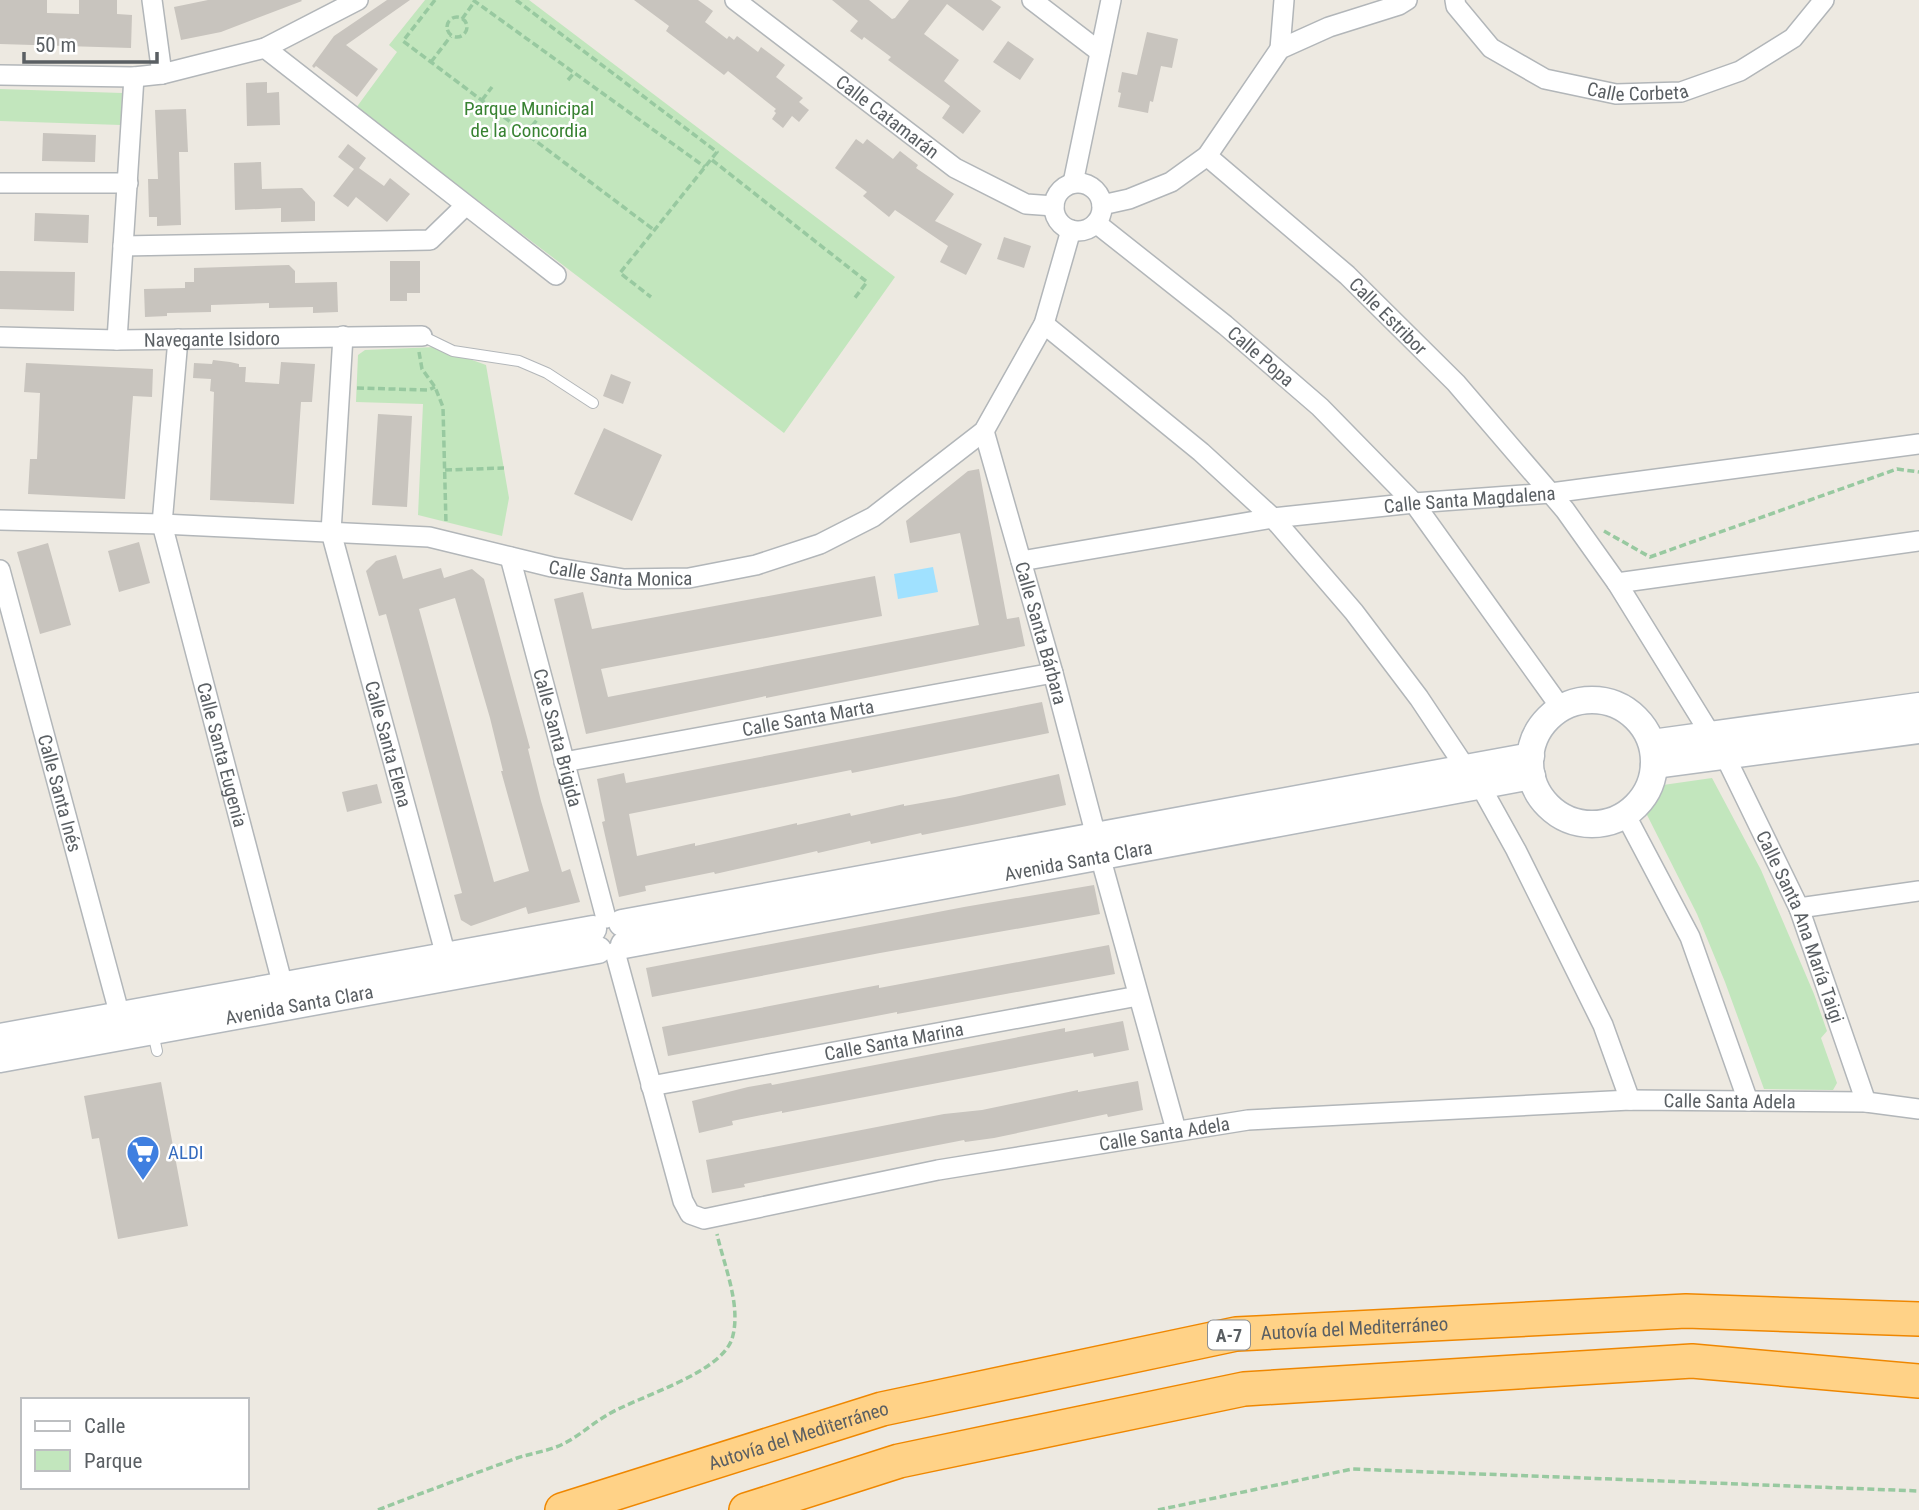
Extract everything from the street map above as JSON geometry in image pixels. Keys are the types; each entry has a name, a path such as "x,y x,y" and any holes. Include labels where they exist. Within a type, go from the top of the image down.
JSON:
{"highway":[{"name":"Autovía del Mediterráneo","path":"562,1510 882,1409 1236,1334 1686,1311 1919,1319"},
{"path":"746,1510 899,1461 1244,1390 1692,1361 1919,1381"}],"street":[{"path":"152,0 162,74"},
{"path":"0,75 134,77 162,74 265,48 358,0"},
{"name":"Calle Catamarán","path":"735,0 955,167 1026,204 1054,206"},
{"path":"1031,0 1100,52"},
{"path":"1073,183 1111,0"},
{"path":"1099,214 1098,194 1085,184 1073,183 1057,195 1054,206 1056,218 1071,230 1082,231 1099,214 1171,182 1207,156 1280,49 1284,0"},
{"path":"1280,49 1329,27 1399,5 1407,0"},
{"name":"Calle Corbeta","path":"1455,0 1491,48 1545,79 1616,94 1681,92 1740,71 1793,38 1824,0"},
{"path":"265,48 556,275"},
{"path":"117,340 134,77"},
{"name":"Calle Estribor","path":"1207,156 1347,275 1456,383 1551,493"},
{"path":"0,183 128,183"},
{"path":"123,246 430,240 465,206"},
{"name":"Calle Popa","path":"1099,214 1320,407 1414,503 1561,708"},
{"name":"Calle Santa Monica","path":"0,520 162,524 429,537 552,567 624,579 689,578 756,565 820,544 873,517 984,431 1044,324 1071,230"},
{"path":"1044,324 1201,452 1273,518 1354,612 1419,698 1465,766"},
{"name":"Calle Santa Elena","path":"344,336 331,532 446,956"},
{"path":"0,337 0,345"},
{"name":"Navegante Isidoro","path":"0,337 117,340 419,337"},
{"name":"Calle Santa Eugenia","path":"178,339 162,524 283,986"},
{"name":"Calle Santa Bárbara","path":"984,431 1053,673 1176,1130"},
{"name":"Calle Santa Magdalena","path":"1021,561 1273,518 1414,503 1551,493 1919,444"},
{"name":"Calle Santa Ana María Taigi","path":"1551,493 1617,583 1718,745 1799,908 1866,1102"},
{"path":"1617,583 1919,541"},
{"name":"Calle Santa Brigida","path":"510,557 610,936"},
{"name":"Calle Santa Inés","path":"0,570 120,1016"},
{"name":"Calle Santa Marta","path":"564,762 1053,673"},
{"path":"1604,700 1625,708 1642,723 1653,754 1651,783 1640,801 1625,814 1605,822 1583,823 1561,816 1541,796 1531,766 1534,740 1545,721 1561,708 1576,701 1604,700"},
{"path":"1653,754 1718,745 1919,706"},
{"path":"1718,745 1919,730"},
{"name":"Avenida Santa Clara","path":"1098,846 1465,766 1531,766"},
{"name":"Avenida Santa Clara","path":"0,1059 155,1042 610,936 1098,846 1481,787 1531,766"},
{"path":"1481,787 1516,850 1603,1026 1630,1100"},
{"path":"1625,814 1690,937 1748,1101"},
{"path":"1799,908 1919,891"},
{"path":"610,936 683,1201 690,1214 704,1219 713,1217"},
{"name":"Avenida Santa Clara","path":"0,1037 446,956 610,936"},
{"name":"Calle Santa Marina","path":"651,1086 1138,996"},
{"name":"Calle Santa Adela","path":"713,1217 938,1170 1248,1120 1630,1100 1866,1102 1919,1109"}],"lane":[{"path":"419,337 453,351 519,361 547,373 593,403"}],"path":[{"path":"435,0 402,41 654,230"},
{"path":"516,0 717,152 620,273 651,297"},
{"path":"462,19 474,1 705,167"},
{"path":"454,17 462,19 467,26 466,32 460,37 451,36 447,30 449,20 454,17"},
{"path":"431,62 451,36"},
{"path":"525,45 529,40"},
{"path":"568,80 573,73"},
{"path":"482,100 492,87"},
{"path":"526,134 537,120"},
{"path":"640,128 644,123"},
{"path":"712,160 867,282 854,299"},
{"path":"594,186 600,179"},
{"path":"419,337 422,369 435,387 443,407 447,542"},
{"path":"340,388 428,390 435,387"},
{"path":"443,407 450,406"},
{"path":"445,470 504,468"},
{"path":"1601,530 1650,557 1897,469 1919,472"},
{"path":"378,1510 522,1456 562,1445 606,1415 715,1361 731,1340 735,1310 713,1217"},
{"path":"1158,1510 1352,1469 1919,1491"}],"green space":[{"name":"Parque Municipal de la Concordia","path":"425,0 529,0 895,277 784,433 356,108 397,52 389,45"},
{"path":"0,89 122,93 121,125 0,121"},
{"path":"436,347 486,365 509,498 502,536 418,515 423,404 356,402 358,355 365,350"},
{"path":"1712,778 1761,870 1814,994 1827,1031 1821,1038 1837,1083 1833,1090 1764,1089 1697,914 1645,811 1656,786"}],"water":[{"path":"933,567 938,592 898,599 894,574"}],"building":[{"path":"0,0 47,0 47,13 79,14 79,0 117,0 117,14 132,15 131,48 0,44"},
{"path":"208,0 302,1 221,32 181,40 174,7"},
{"path":"387,0 410,0 346,45 378,69 357,97 316,66 312,66 334,36"},
{"path":"634,0 698,0 713,11 705,22 727,39 729,36 734,40 737,36 758,52 761,47 785,65 776,77 803,98 799,102 809,110 799,122 792,116 783,128 772,119 776,109 728,71 724,75 666,31 669,26"},
{"path":"832,0 869,0 892,19 909,0 991,0 1001,7 983,31 947,4 924,34 959,60 944,81 981,111 963,134 942,118 950,106 888,60 891,57 864,37 862,40 850,31 858,21"},
{"path":"1147,32 1178,39 1172,68 1161,66 1148,113 1118,107 1122,72 1137,75"},
{"path":"1008,41 1034,59 1020,80 993,62"},
{"path":"267,82 267,93 279,92 280,125 247,126 246,83"},
{"path":"186,109 188,152 179,152 181,225 157,226 157,217 149,217 148,179 158,179 155,110"},
{"path":"43,133 96,135 95,162 42,161"},
{"path":"856,139 863,144 867,139 893,159 900,151 918,165 916,168 954,194 935,221 982,244 966,275 940,262 948,246 895,210 889,217 863,196 867,192 835,168"},
{"path":"348,144 366,158 359,168 384,186 390,178 410,194 387,222 356,197 348,207 333,196 354,169 338,157"},
{"path":"261,162 262,189 302,188 315,202 315,221 281,222 281,208 235,210 234,163"},
{"path":"35,213 89,215 88,243 34,241"},
{"path":"1004,237 1031,246 1024,268 997,259"},
{"path":"390,261 420,261 420,293 407,293 407,301 390,301"},
{"path":"289,265 295,271 295,283 337,282 338,312 313,313 313,307 269,308 269,303 211,305 211,312 167,313 167,316 145,317 144,289 185,288 185,282 194,282 194,268"},
{"path":"0,271 75,272 74,311 0,309"},
{"path":"213,360 246,367 245,382 279,384 281,362 315,364 312,402 301,402 294,504 210,500 214,392 210,391 211,379 193,378 194,363 212,364"},
{"path":"26,363 153,369 152,397 133,396 125,499 28,494 30,459 37,459 40,393 24,392"},
{"path":"611,374 631,382 623,404 603,396"},
{"path":"378,414 412,416 407,507 372,505"},
{"path":"604,428 662,455 632,521 574,494"},
{"path":"979,469 1007,619 1019,617 1025,646 586,734 554,599 583,592 592,629 875,576 882,616 601,669 608,697 979,625 960,533 910,543 906,521 968,471"},
{"path":"139,542 150,583 119,592 108,551"},
{"path":"48,543 71,625 40,634 17,552"},
{"path":"396,555 403,579 441,568 444,578 472,569 484,579 562,872 570,869 580,902 528,914 526,907 471,926 461,920 454,895 462,893 401,668 386,614 379,616 366,571 376,561","holes":["455,598 490,718 501,771 529,871 494,882 419,609"]},
{"path":"1042,702 1049,733 629,814 637,856 850,813 851,816 904,804 955,797 1059,774 1066,805 922,835 921,833 871,844 870,841 645,886 646,891 619,897 602,822 605,821 597,779 624,773 626,783"},
{"path":"377,784 382,803 347,812 342,792"},
{"path":"1094,885 1100,914 652,997 646,968"},
{"path":"1109,945 1115,974 668,1056 662,1027 879,985 879,988"},
{"path":"1123,1021 1129,1050 1094,1057 1093,1053 782,1111 732,1121 733,1125 699,1133 692,1101 748,1087 772,1085 1065,1028 1065,1032"},
{"path":"1138,1081 1143,1110 1108,1117 1107,1114 994,1138 964,1140 744,1184 745,1187 712,1193 706,1160 944,1114 982,1110 1078,1090"},
{"name":"ALDI","path":"161,1082 188,1226 118,1239 99,1138 92,1139 84,1096"}],"place":[{"name":"ALDI","path":"143,1182"}]}
